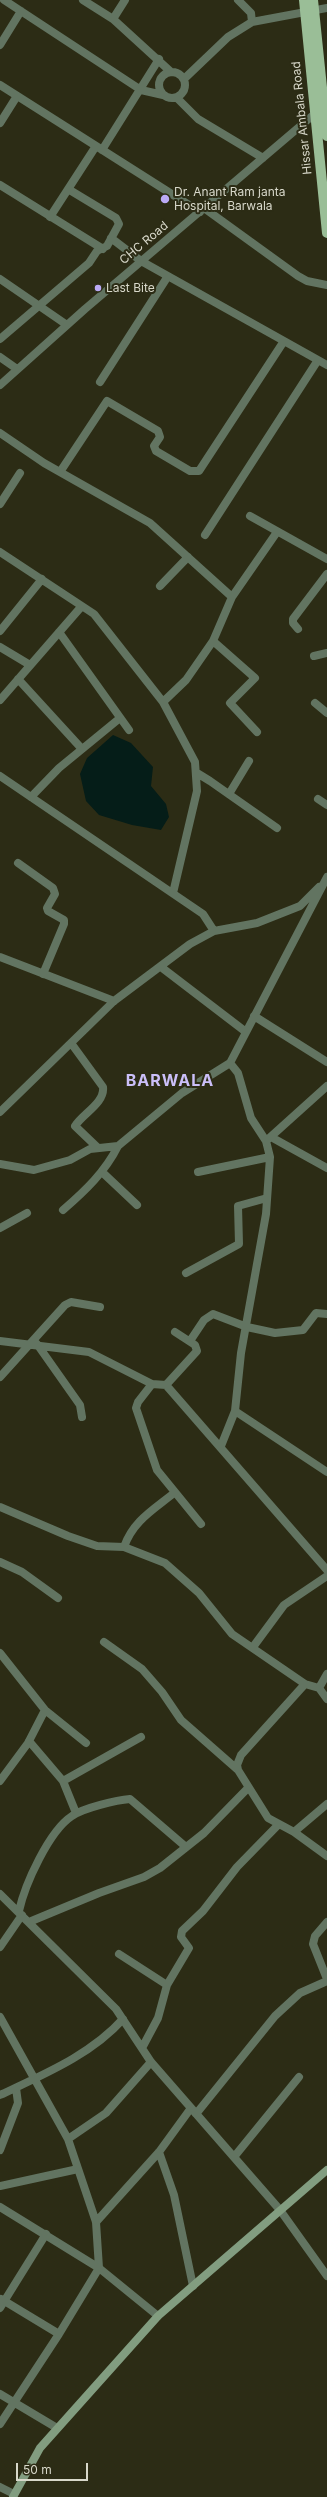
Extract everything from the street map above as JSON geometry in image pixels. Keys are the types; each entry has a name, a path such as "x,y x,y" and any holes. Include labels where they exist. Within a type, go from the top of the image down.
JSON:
{"main road":[{"name":"Hissar Ambala Road","path":"304,0 311,7 327,136"},
{"name":"Hissar Ambala Road","path":"311,7 315,114 327,233"}],"street":[{"path":"4,0 141,90 163,95 169,98 177,98 183,93 186,86 184,79 179,73 171,72 164,74 160,80 159,88 163,95"},
{"path":"83,0 113,19 171,72"},
{"path":"113,19 125,0"},
{"path":"238,0 251,13 252,22"},
{"path":"184,79 228,37 252,22 311,7 327,8"},
{"path":"0,45 21,10"},
{"path":"50,217 68,189 141,90 159,60"},
{"path":"0,85 99,148 202,210 298,276 307,281 327,285"},
{"path":"0,123 17,96"},
{"path":"177,98 198,119 263,158"},
{"name":"CHC Road","path":"0,385 141,261 324,106"},
{"path":"0,185 103,249"},
{"path":"0,338 89,263 97,251 103,249 119,224 116,218 68,189"},
{"path":"111,238 141,261 327,366"},
{"path":"100,382 168,276"},
{"path":"0,279 68,325"},
{"path":"60,472 107,400 158,431 160,436 154,446 156,451 190,471 199,471 284,341"},
{"path":"0,357 18,369"},
{"path":"205,535 318,360"},
{"path":"0,433 60,472 150,523 232,597"},
{"path":"0,504 20,473"},
{"path":"250,516 327,559"},
{"path":"163,702 186,680 213,641 232,597 277,532"},
{"path":"0,552 42,579 80,607 94,614 163,702 195,762 197,773 197,791 173,893"},
{"path":"160,586 188,557"},
{"path":"298,629 293,623 293,619 327,574"},
{"path":"0,631 42,579"},
{"path":"0,700 80,607"},
{"path":"59,632 129,730"},
{"path":"213,641 254,678 230,703 257,732"},
{"path":"0,647 30,665"},
{"path":"314,656 327,653"},
{"path":"18,679 82,749"},
{"path":"315,703 327,713"},
{"path":"32,797 59,768 120,718"},
{"path":"229,794 249,761"},
{"path":"197,773 277,828"},
{"path":"0,776 203,914 214,931"},
{"path":"318,799 327,805"},
{"path":"18,862 55,890 47,908 48,911 64,920 64,924 43,974"},
{"path":"0,1112 114,1001 190,944 214,931 257,922 300,906 326,879"},
{"path":"63,1210 83,1194 102,1172 118,1146 182,1092 230,1063 326,879"},
{"path":"0,957 114,1001"},
{"path":"161,967 246,1032"},
{"path":"254,1016 327,1062"},
{"path":"71,1043 103,1087 102,1094 98,1101 75,1126 98,1148"},
{"path":"230,1063 238,1074 254,1122 269,1138 327,1168"},
{"path":"269,1138 327,1086"},
{"path":"221,1446 235,1411 246,1327 267,1198 270,1157 269,1138"},
{"path":"0,1164 34,1170 70,1160 87,1150 118,1146"},
{"path":"198,1172 270,1157"},
{"path":"102,1172 137,1205"},
{"path":"186,1273 239,1244 238,1206 267,1198"},
{"path":"0,1228 27,1213"},
{"path":"0,1377 34,1344 67,1303 100,1307"},
{"path":"190,1341 204,1320 213,1314 246,1327 275,1333 303,1330 316,1313 327,1314"},
{"path":"166,1385 196,1353 196,1345 175,1332"},
{"path":"0,1341 89,1352 152,1384 166,1385 221,1446 327,1570"},
{"path":"34,1344 80,1405 82,1417"},
{"path":"152,1384 138,1402 136,1408 156,1470 201,1524"},
{"path":"235,1411 327,1472"},
{"path":"124,1547 129,1533 134,1525 174,1493"},
{"path":"0,1507 55,1531 97,1546 124,1547 155,1559 174,1570 199,1593 227,1629 305,1684 319,1688 327,1698"},
{"path":"0,1562 22,1572 58,1598"},
{"path":"253,1647 284,1605 327,1576"},
{"path":"104,1642 142,1669 162,1692 181,1720 238,1770 247,1789 268,1818 278,1825 294,1832 327,1856"},
{"path":"2,1658 45,1710 86,1743"},
{"path":"319,1688 327,1674"},
{"path":"238,1770 241,1755 305,1684"},
{"path":"0,1781 29,1741 45,1710"},
{"path":"63,1781 141,1737"},
{"path":"29,1741 63,1781 76,1813"},
{"path":"28,1922 99,1893 144,1877 160,1868 222,1816 247,1789"},
{"path":"0,1947 20,1912 23,1893 38,1862 63,1825 76,1813 133,1799 186,1847"},
{"path":"294,1832 327,1804"},
{"path":"142,2048 158,2018 167,1986 189,1948 181,1937 182,1931 203,1911 237,1867 278,1825"},
{"path":"0,1894 20,1912 28,1922 116,2009 151,2062 280,2210 326,2272"},
{"path":"96,2222 159,2152 275,2016 300,1993 327,1980 313,1944 315,1936 327,1922"},
{"path":"119,1954 167,1986"},
{"path":"0,2017 68,2139 96,2222 99,2268 59,2334 0,2424"},
{"path":"0,2095 16,2088 103,2039 123,2019"},
{"path":"68,2139 106,2113 151,2062"},
{"path":"234,2157 299,2077"},
{"path":"0,2150 18,2102 16,2088"},
{"path":"159,2152 174,2195 193,2286"},
{"path":"0,2186 78,2168"},
{"path":"0,2486 13,2495 40,2448 158,2316 327,2170"},
{"path":"0,2207 99,2268 158,2316"},
{"path":"46,2234 2,2303 59,2334"},
{"path":"0,2394 57,2428"}],"water":[{"path":"113,735 131,743 153,767 151,786 166,804 169,817 161,830 132,825 99,815 86,801 80,774 87,758"}],"place":[{"name":"Dr. Anant Ram janta Hospital, Barwala","path":"165,199"},
{"name":"Last Bite","path":"98,288"}],"district":[{"name":"BARWALA","path":"170,1081"}]}
